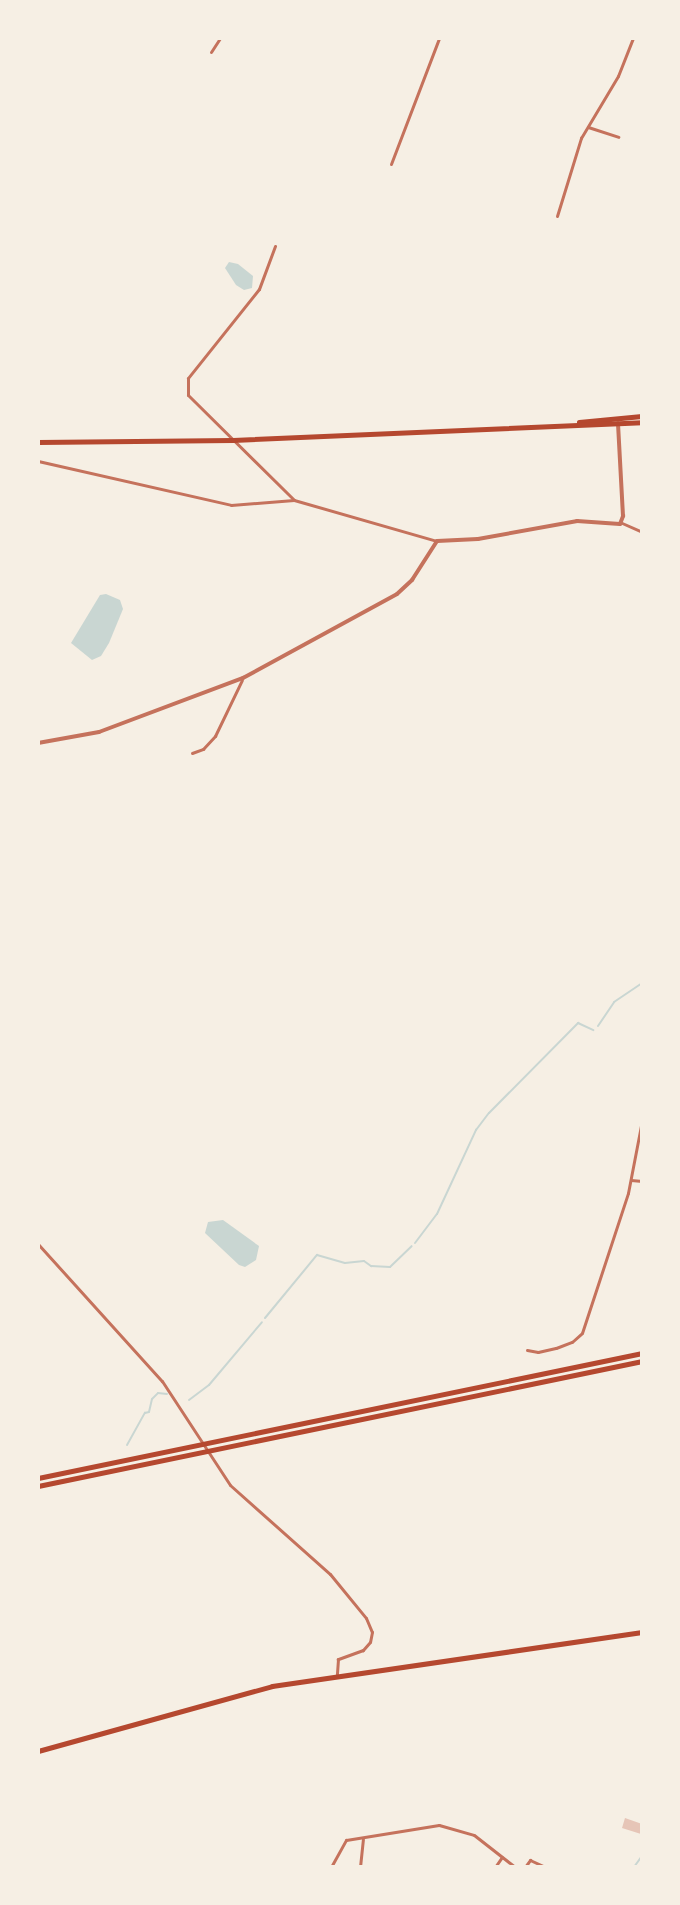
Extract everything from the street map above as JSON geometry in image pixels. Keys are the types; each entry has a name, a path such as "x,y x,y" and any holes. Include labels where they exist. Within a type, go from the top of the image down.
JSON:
{"main road":[{"path":"38,442 233,440 642,419"},
{"path":"38,1478 642,1353"},
{"path":"38,1486 642,1361"},
{"path":"38,1751 241,1692 337,1675 642,1632"}],"street":[{"path":"211,52 220,38"},
{"path":"391,164 439,38"},
{"path":"557,216 588,127 618,76 633,38"},
{"path":"588,127 618,137"},
{"path":"275,246 259,289 186,385 188,395 294,500"},
{"path":"618,421 622,523"},
{"path":"38,461 204,501 257,505 294,500 437,541 478,539 577,521 622,523 642,532"},
{"path":"38,743 99,732 243,678 397,594 412,580 437,541"},
{"path":"192,753 203,749 215,736 243,678"},
{"path":"527,1350 538,1352 556,1348 572,1342 582,1333 631,1180 642,1120"},
{"path":"631,1180 642,1181"},
{"path":"38,1244 162,1381 214,1464 240,1497 330,1574 370,1626 370,1642 363,1650 338,1659 337,1675"},
{"path":"331,1867 342,1843 430,1826 450,1826 474,1835 515,1867"},
{"path":"360,1867 363,1839"},
{"path":"525,1867 535,1851"},
{"path":"495,1867 502,1857"},
{"path":"530,1860 545,1867"}],"shaded area":[{"path":"229,262 238,264 253,276 252,288 244,290 236,285 225,268"},
{"path":"106,594 120,600 123,609 109,643 101,656 92,660 71,643 100,595"},
{"path":"223,1220 259,1246 256,1260 245,1267 205,1233 208,1222"}],"building":[{"path":"625,1818 642,1824 641,1834 622,1828"}],"waterway":[{"path":"598,1026 614,1002 642,983"},
{"path":"415,1243 437,1214 476,1130 489,1113 578,1023 593,1030"},
{"path":"265,1318 317,1255 345,1263 364,1261 371,1266 390,1267 412,1246"},
{"path":"189,1400 209,1385 262,1322"},
{"path":"127,1445 145,1413 149,1412 152,1399 158,1393 167,1394"},
{"path":"634,1867 642,1856"}]}
